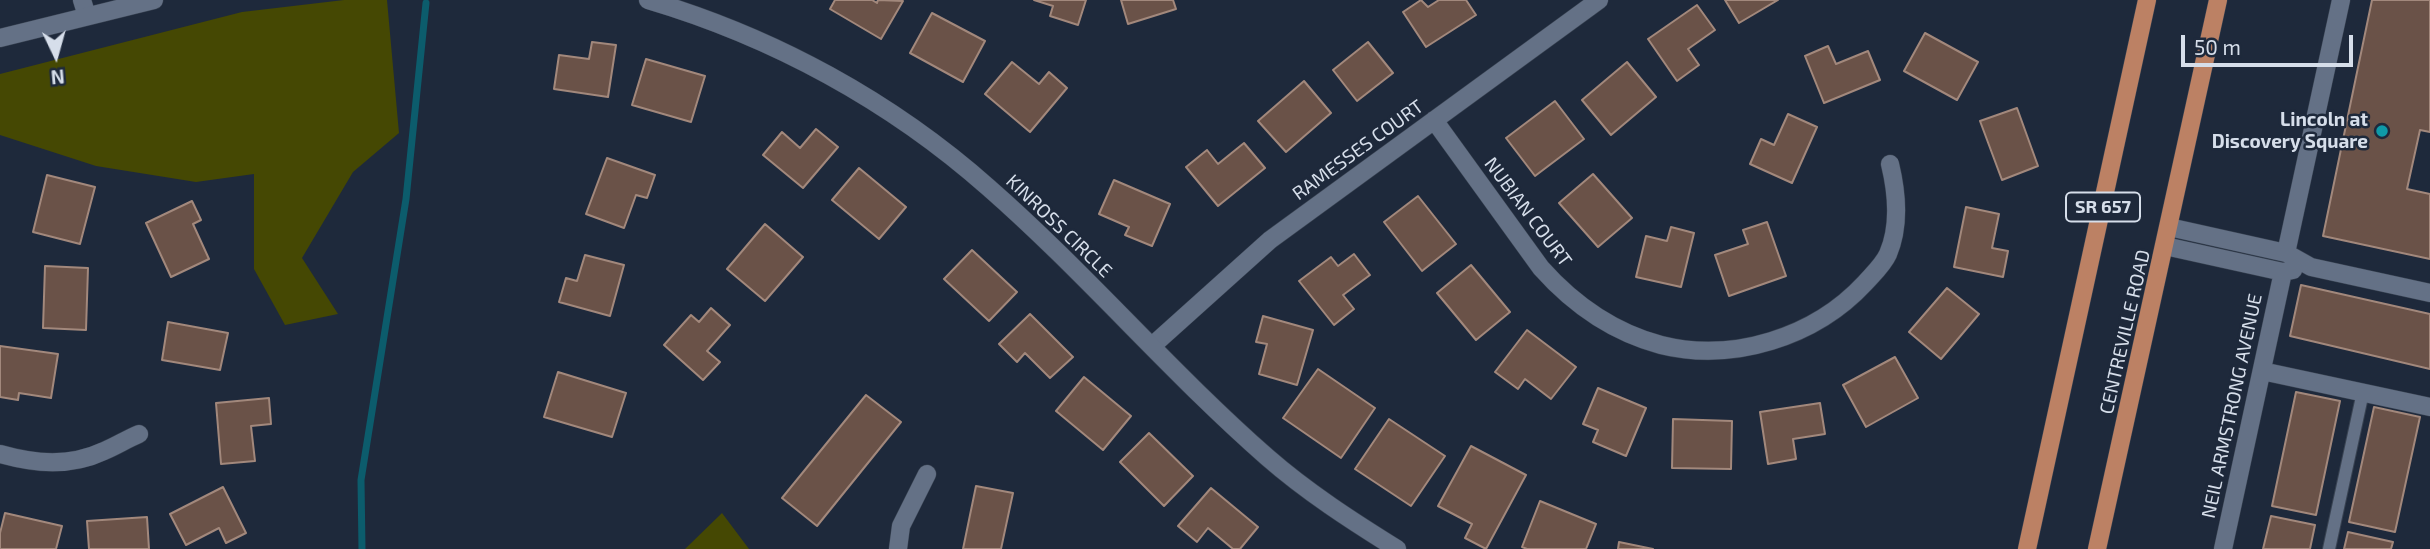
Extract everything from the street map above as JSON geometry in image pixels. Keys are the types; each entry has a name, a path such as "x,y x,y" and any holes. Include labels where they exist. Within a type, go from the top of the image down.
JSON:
{"main road":[{"name":"SR 657","path":"2027,549 2147,0"},
{"name":"CENTREVILLE ROAD","path":"2097,549 2218,0"}],"street":[{"path":"0,38 84,8 154,0"},
{"name":"RAMESSES COURT","path":"1152,346 1270,240 1599,0"},
{"path":"2286,253 2341,0"},
{"name":"KINROSS CIRCLE","path":"659,2 768,44 827,74 885,109 938,146 988,187 1267,457 1314,495 1397,549"},
{"name":"NUBIAN COURT","path":"1434,120 1542,268 1562,290 1584,309 1626,332 1662,345 1690,349 1727,349 1772,341 1823,319 1854,295 1888,255 1894,234 1896,204 1890,164"},
{"path":"2169,227 2286,253 2311,267 2430,293"},
{"path":"2165,246 2283,272 2311,267"},
{"name":"NEIL ARMSTRONG AVENUE","path":"2223,549 2283,272"},
{"path":"2262,370 2430,407"},
{"path":"0,454 49,463 78,460 103,452 139,434"},
{"path":"898,549 901,526 928,474"}],"lane":[{"path":"2329,549 2363,392"}],"shaded area":[{"path":"344,0 387,0 399,133 353,172 302,258 338,314 285,325 254,269 254,174 196,182 96,166 0,135 0,74 242,12"},
{"path":"722,513 749,549 685,549"}],"building":[{"path":"835,0 872,0 877,3 878,0 903,1 881,39 830,9"},
{"path":"1034,0 1086,0 1078,25 1050,16 1053,6"},
{"path":"1121,0 1173,0 1176,9 1128,24"},
{"path":"1421,0 1428,7 1439,0 1466,0 1476,15 1426,47 1403,12"},
{"path":"1725,0 1778,0 1739,23"},
{"name":"Lincoln at Discovery Square","path":"2372,0 2430,0 2430,132 2420,130 2407,189 2430,194 2430,259 2323,236"},
{"path":"1697,5 1715,30 1688,49 1699,65 1677,81 1648,39"},
{"path":"932,13 985,41 963,82 910,53"},
{"path":"1925,33 1978,62 1957,100 1904,71"},
{"path":"592,42 616,45 608,97 554,89 559,55 589,59"},
{"path":"1368,42 1393,73 1357,101 1333,70"},
{"path":"1828,46 1836,64 1868,51 1880,80 1824,103 1805,56"},
{"path":"646,59 705,76 691,122 632,105"},
{"path":"1012,62 1039,84 1049,72 1067,88 1030,132 985,94"},
{"path":"1627,62 1656,97 1611,135 1582,100"},
{"path":"1304,81 1331,113 1286,152 1258,121"},
{"path":"1555,101 1584,139 1535,176 1506,138"},
{"path":"2017,108 2038,166 2002,180 1980,121"},
{"path":"1788,114 1817,127 1792,183 1750,164 1761,139 1774,145"},
{"path":"816,129 838,147 803,188 763,155 782,132 800,148"},
{"path":"1244,143 1265,168 1218,206 1186,167 1207,150 1218,164"},
{"path":"607,158 655,175 647,198 636,195 624,228 586,214"},
{"path":"859,168 906,207 879,239 832,200"},
{"path":"1593,174 1632,218 1598,247 1559,203"},
{"path":"47,175 95,187 80,244 33,232"},
{"path":"1114,180 1170,204 1152,246 1125,235 1129,227 1099,214"},
{"path":"1418,196 1456,244 1422,271 1384,222"},
{"path":"192,201 201,220 193,224 209,259 171,277 146,223"},
{"path":"1966,207 1999,214 1992,248 2008,251 2003,277 1954,267"},
{"path":"1767,222 1786,276 1729,296 1715,255 1748,244 1743,230"},
{"path":"765,224 803,257 765,301 727,269"},
{"path":"1671,227 1694,233 1681,287 1636,277 1646,236 1667,241"},
{"path":"972,250 1017,292 989,321 944,279"},
{"path":"1354,254 1370,275 1343,295 1354,309 1334,325 1299,281 1331,257 1338,266"},
{"path":"585,255 624,265 610,316 559,302 566,278 577,281"},
{"path":"1471,265 1510,312 1476,340 1437,293"},
{"path":"45,266 88,268 86,330 43,328"},
{"path":"2301,285 2430,314 2430,369 2290,336"},
{"path":"1947,288 1979,314 1941,359 1909,332"},
{"path":"711,308 730,325 707,351 720,362 703,380 664,345 691,315 699,322"},
{"path":"1030,314 1073,357 1050,378 1025,353 1017,362 999,344"},
{"path":"1263,316 1313,330 1297,385 1259,374 1267,344 1256,342"},
{"path":"168,322 228,333 220,370 162,360"},
{"path":"1527,330 1576,367 1551,399 1525,379 1518,389 1495,372"},
{"path":"0,346 58,354 51,398 19,393 18,400 0,397"},
{"path":"1895,357 1918,398 1866,427 1843,385"},
{"path":"1318,369 1375,408 1341,458 1283,418"},
{"path":"558,372 626,393 612,437 544,417"},
{"path":"1084,377 1131,416 1103,450 1056,411"},
{"path":"1598,388 1646,408 1626,456 1593,442 1598,430 1583,424"},
{"path":"2296,392 2340,401 2316,515 2272,506"},
{"path":"866,395 901,422 817,526 782,498"},
{"path":"269,398 271,424 251,426 255,461 221,464 216,403"},
{"path":"1820,403 1825,434 1793,439 1796,459 1768,464 1760,412"},
{"path":"2374,407 2420,417 2395,532 2349,522"},
{"path":"1389,419 1445,456 1411,506 1355,469"},
{"path":"1673,419 1732,421 1731,469 1672,468"},
{"path":"1149,433 1193,476 1164,506 1120,462"},
{"path":"1471,446 1526,475 1486,549 1465,538 1472,524 1438,506"},
{"path":"976,486 1013,493 1001,549 963,549"},
{"path":"223,487 246,533 226,543 219,528 186,545 170,514"},
{"path":"1211,488 1258,527 1240,549 1233,549 1208,528 1197,542 1178,526"},
{"path":"1540,501 1596,524 1586,549 1522,547"},
{"path":"5,513 62,526 56,549 0,549 0,533"},
{"path":"2271,516 2315,525 2310,549 2263,549"},
{"path":"147,517 149,549 89,549 87,521"},
{"path":"2348,532 2393,542 2391,549 2344,549"},
{"path":"1619,542 1653,549 1618,549"}],"waterway":[{"path":"362,549 361,480 406,199 426,3"}],"place":[{"name":"Lincoln at Discovery Square","path":"2382,131"}]}
